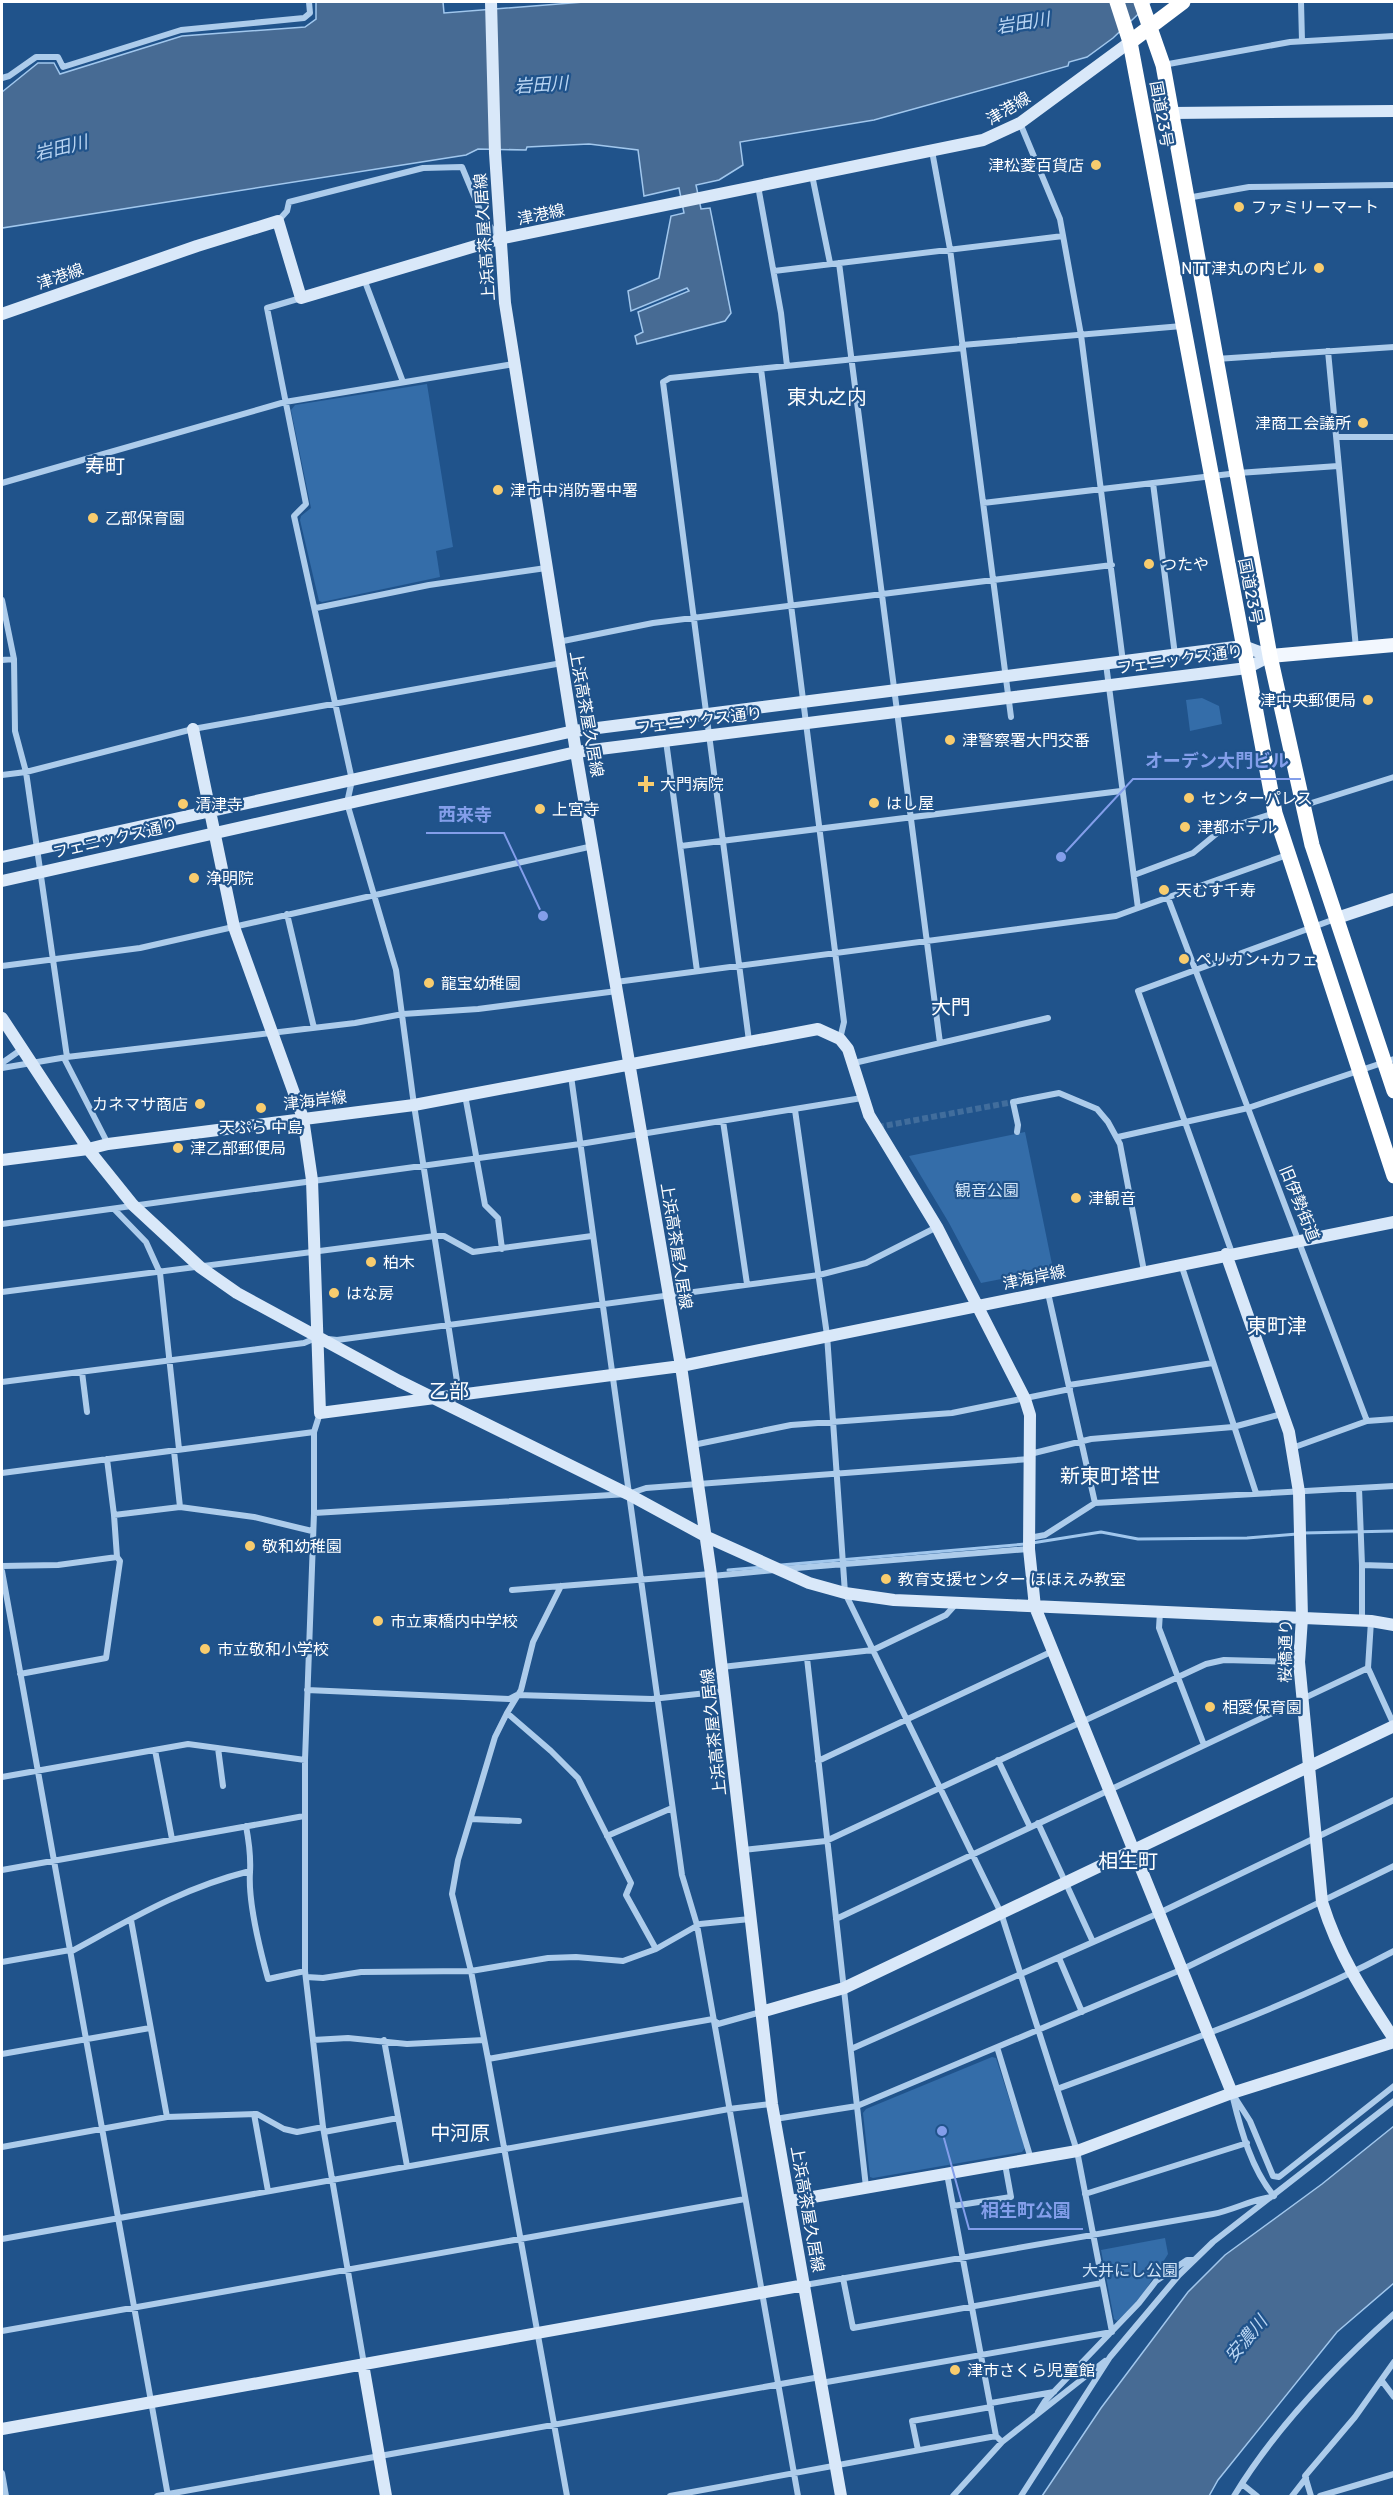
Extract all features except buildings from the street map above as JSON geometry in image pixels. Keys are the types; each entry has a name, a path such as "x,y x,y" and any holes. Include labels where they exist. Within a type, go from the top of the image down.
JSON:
{"highway":[{"name":"国道23号","path":"1118,2 1129,37 1275,813 1395,1176"},
{"name":"国道23号","path":"1141,2 1162,65 1270,656 1301,806 1311,844 1390,1061 1395,1091"},
{"path":"1129,37 1183,2"}],"main road":[{"path":"1270,656 1395,645"}],"street":[{"path":"2,78 9,76 36,57 58,57 63,67 181,30 304,18 310,13 309,2"},
{"path":"1301,2 1302,41"},
{"name":"上浜高茶屋久居線","path":"491,6 499,239 514,364 576,753 632,1064 681,1366 712,1575 772,2104 841,2496"},
{"path":"1162,65 1302,41 1395,36"},
{"name":"津港線","path":"301,298 499,239 982,141 1020,123 1129,37"},
{"path":"1171,113 1395,111"},
{"path":"1020,123 1056,206 1063,236 1081,335 1123,662"},
{"path":"932,150 950,249 1011,717"},
{"path":"459,1394 414,1105 396,970 347,803 352,780 294,516 306,504 267,308 301,298 279,221 287,211 289,202 423,168 462,167 482,215 499,239"},
{"path":"812,175 830,263"},
{"path":"758,185 774,271 787,366"},
{"path":"1186,198 1249,187 1395,185"},
{"name":"津港線","path":"2,314 197,246 279,221"},
{"path":"774,271 1063,236"},
{"path":"839,263 940,1043"},
{"path":"364,279 403,382"},
{"path":"749,1041 663,382 670,378 1182,326"},
{"path":"1216,359 1395,347"},
{"path":"1328,351 1356,648"},
{"path":"2,483 285,402 514,364"},
{"path":"761,369 844,1022 840,1039 848,1049 854,1063 862,1098 869,1115 937,1227 979,1305 1025,1399 1030,1415 1029,1544 1035,1607 1209,2033 1232,2093 1239,2125 1265,2185 1274,2196"},
{"path":"1336,438 1395,437"},
{"path":"983,503 1238,473 1338,466"},
{"path":"1153,483 1175,655"},
{"path":"558,642 652,623 1112,565"},
{"path":"316,608 429,585 546,568"},
{"path":"2,600 14,658 15,731 26,772 54,959 66,1058 108,1144"},
{"name":"フェニックス通り","path":"2,857 574,731 1243,646 1270,656"},
{"name":"フェニックス通り","path":"2,880 576,753 1247,669 1270,656"},
{"path":"2,660 14,658"},
{"path":"2,775 26,772 193,729 562,663"},
{"path":"1106,664 1138,908"},
{"path":"193,729 234,927 303,1118 312,1180 320,1413 314,1432 314,1513 305,1760 305,1974 323,2129 386,2496"},
{"path":"666,741 697,971"},
{"path":"1301,806 1395,777"},
{"path":"681,846 1121,791"},
{"path":"1134,875 1193,854 1221,830 1275,813"},
{"path":"2,966 140,948 375,893 594,846"},
{"path":"2,1068 314,1028 403,1014 478,1009 697,971 928,942 1116,915 1288,855"},
{"name":"旧伊勢街道","path":"1168,898 1367,1421"},
{"path":"1229,1254 1138,991 1395,899"},
{"path":"287,914 314,1028"},
{"path":"2,1018 88,1149 133,1205 200,1267 270,1313 432,1398 628,1494 707,1537 809,1583 845,1593 894,1600 1366,1620 1395,1625"},
{"path":"854,1063 1048,1018"},
{"name":"津海岸線","path":"2,1160 88,1149 108,1144 414,1105 818,1029 840,1039"},
{"path":"2,1063 22,1049"},
{"path":"1118,1137 1248,1108 1390,1061"},
{"path":"571,1076 639,1580 642,1585 682,1875 697,1925 798,2496"},
{"path":"1017,1132 1018,1125 1013,1102 1058,1089 1096,1109 1118,1137 1144,1270"},
{"path":"465,1095 485,1205 498,1218 502,1249"},
{"path":"2,1224 642,1134 862,1098"},
{"path":"795,1110 827,1335 845,1593 1001,1913 1077,2151 1112,2332"},
{"path":"723,1120 747,1284"},
{"path":"114,1209 146,1242 160,1273 177,1450 180,1507"},
{"name":"津海岸線","path":"320,1413 611,1377 681,1366 1048,1292 1144,1270 1395,1222"},
{"path":"2,1382 304,1343 316,1337 337,1340 819,1275 866,1263 937,1227"},
{"path":"2,1292 435,1236 444,1236 472,1252 592,1236"},
{"name":"桜橋通り","path":"1229,1254 1283,1414 1292,1448 1299,1492 1302,1618 1299,1662 1314,1839 1322,1902 1333,1939 1351,1974 1395,2040"},
{"path":"1181,1263 1256,1493"},
{"path":"1048,1292 1095,1503"},
{"path":"693,1445 791,1425 952,1413 1025,1399 1070,1387 1213,1363"},
{"path":"82,1372 87,1412"},
{"path":"314,1513 628,1494 646,1488 838,1475 1030,1457 1082,1442 1233,1426 1283,1414"},
{"path":"1292,1448 1367,1421 1395,1419"},
{"path":"2,1473 314,1432"},
{"path":"20,1674 106,1658 120,1561 117,1557 107,1459"},
{"path":"512,1590 712,1575 844,1560 1029,1544 1095,1503 1395,1486"},
{"path":"488,2059 712,2019 718,2024 844,1989 1395,1726 1368,1668 1359,1488"},
{"path":"114,1515 180,1507 254,1517 312,1531"},
{"path":"117,1557 58,1565 2,1568 168,2496"},
{"path":"1362,1565 1395,1566"},
{"path":"561,1586 532,1642 527,1673 495,1737 458,1860 452,1894 471,1971 488,2059 567,2496"},
{"path":"722,1667 873,1650 946,1616 957,1603"},
{"path":"1160,1612 1159,1628 1203,1745"},
{"path":"818,1761 1053,1651"},
{"path":"807,1659 866,2187"},
{"path":"743,1850 826,1841 1206,1664 1224,1660 1299,1662"},
{"path":"836,1918 1368,1668"},
{"path":"307,1690 509,1699 517,1695 656,1698 725,1691"},
{"path":"507,1713 551,1750 578,1778 630,1882 626,1895 656,1949"},
{"path":"2,1778 188,1744 305,1760"},
{"path":"218,1748 223,1786"},
{"path":"155,1750 172,1839"},
{"path":"998,1760 1030,1827"},
{"path":"851,2049 1159,1913 1395,1800"},
{"path":"607,1836 672,1808"},
{"path":"2,1870 304,1816"},
{"path":"471,1819 519,1821"},
{"path":"1038,1823 1093,1942"},
{"path":"246,1826 252,1858 250,1871 259,1944 268,1979 305,1974 323,1978 360,1972 471,1971 548,1958 576,1957 623,1961 656,1949 697,1925 750,1919"},
{"path":"775,2119 858,2106 1183,1969 1395,1866"},
{"path":"2,1962 70,1951 208,1882 250,1871"},
{"path":"131,1920 167,2117"},
{"path":"1057,2089 1209,2033 1351,1974 1395,1951"},
{"path":"1059,1958 1082,2012"},
{"path":"2,2054 150,2028"},
{"path":"313,2040 348,2038 418,2044 484,2040"},
{"path":"384,2040 406,2166"},
{"path":"790,2201 1077,2151 1232,2093 1395,2040"},
{"path":"997,2048 1031,2159"},
{"path":"1232,2093 1250,2121 1273,2176 1279,2177 1395,2086"},
{"path":"1021,2496 1110,2357 1194,2260 1395,2101"},
{"path":"2,2239 729,2109 772,2104"},
{"path":"254,2114 268,2191"},
{"path":"2,2147 167,2117 254,2114 284,2129 297,2132 398,2118"},
{"path":"1085,2194 1247,2143"},
{"path":"953,2206 1011,2197 1005,2163"},
{"path":"947,2173 996,2436 1002,2442"},
{"path":"2,2429 1236,2210 1252,2199 1274,2196"},
{"path":"2,2331 745,2199"},
{"path":"1036,2415 1156,2281 1187,2260 1194,2260"},
{"path":"843,2278 853,2328 1102,2283"},
{"path":"1234,2496 1280,2432 1319,2387 1395,2314"},
{"path":"157,2496 168,2496 778,2384 821,2380 982,2355 1112,2332"},
{"path":"953,2496 1002,2442 1110,2357"},
{"path":"1292,2496 1395,2362"},
{"path":"1382,2381 1395,2397"},
{"path":"918,2450 912,2421 1055,2392"},
{"path":"670,2496 996,2436"},
{"path":"2,2473 6,2496"},
{"path":"1320,2496 1395,2474"},
{"path":"1306,2478 1311,2496"},
{"path":"1242,2484 1257,2496"}],"green space":[{"path":"427,384 453,547 436,551 440,577 319,601 300,520 301,516 311,508 291,410 295,405"},
{"path":"1202,698 1219,706 1222,724 1190,731 1186,700"},
{"name":"観音公園","path":"1025,1132 1053,1269 981,1283 909,1156"},
{"path":"992,2057 996,2058 1025,2148 1022,2152 870,2177 863,2113 866,2109"},
{"name":"大井にし公園","path":"1165,2238 1168,2254 1138,2302 1117,2321 1114,2319 1101,2250"}],"water":[{"name":"岩田川","path":"316,2 443,2 444,13 584,2 1151,2 1113,38 1087,57 1069,62 1068,66 874,120 740,142 743,165 719,180 696,185 701,209 710,208 731,313 725,321 637,344 635,336 643,332 638,312 689,291 687,288 631,311 628,291 659,278 671,216 684,213 679,188 644,196 638,150 589,144 527,147 526,150 478,149 466,155 2,228 2,92 38,63 54,63 60,74 182,36 305,27 316,19"},
{"name":"安濃川","path":"1394,2126 1394,2283 1337,2332 1218,2480 1209,2496 1042,2496 1101,2408 1188,2292 1225,2255 1322,2184"}],"waterway":[{"path":"1303,1533 1394,1531"},
{"path":"1032,1543 1101,1532 1138,1539 1247,1538 1297,1534"},
{"path":"781,1565 1026,1544"},
{"path":"728,1570 763,1567"}],"tunnel":[{"path":"878,1127 1013,1102"}],"place":[{"name":"津松菱百貨店","path":"1096,165"},
{"name":"ファミリーマート","path":"1239,207"},
{"name":"NTT津丸の内ビル","path":"1319,268"},
{"name":"津商工会議所","path":"1363,423"},
{"name":"津市中消防署中署","path":"498,490"},
{"name":"乙部保育園","path":"93,518"},
{"name":"つたや","path":"1149,564"},
{"name":"津中央郵便局","path":"1368,700"},
{"name":"津警察署大門交番","path":"950,740"},
{"name":"大門病院","path":"646,784"},
{"name":"センターパレス","path":"1189,798"},
{"name":"はし屋","path":"874,803"},
{"name":"清津寺","path":"183,804"},
{"name":"上宮寺","path":"540,809"},
{"name":"津都ホテル","path":"1185,827"},
{"name":"オーデン大門ビル","path":"1061,857"},
{"name":"浄明院","path":"194,878"},
{"name":"天むす千寿","path":"1164,890"},
{"name":"西来寺","path":"543,916"},
{"name":"ペリカン+カフェ","path":"1184,959"},
{"name":"龍宝幼稚園","path":"429,983"},
{"name":"カネマサ商店","path":"200,1104"},
{"name":"天ぷら 中島","path":"261,1108"},
{"name":"津乙部郵便局","path":"178,1148"},
{"name":"津観音","path":"1076,1198"},
{"name":"柏木","path":"371,1262"},
{"name":"はな房","path":"334,1293"},
{"name":"敬和幼稚園","path":"250,1546"},
{"name":"教育支援センター ほほえみ教室","path":"886,1579"},
{"name":"市立東橋内中学校","path":"378,1621"},
{"name":"市立敬和小学校","path":"205,1649"},
{"name":"相愛保育園","path":"1210,1707"},
{"name":"相生町公園","path":"942,2131"},
{"name":"津市さくら児童館","path":"955,2370"}],"district":[{"name":"東丸之内","path":"827,397"},
{"name":"寿町","path":"105,466"},
{"name":"大門","path":"951,1007"},
{"name":"東町津","path":"1277,1326"},
{"name":"乙部","path":"449,1391"},
{"name":"新東町塔世","path":"1110,1476"},
{"name":"相生町","path":"1128,1861"},
{"name":"中河原","path":"460,2133"}]}
